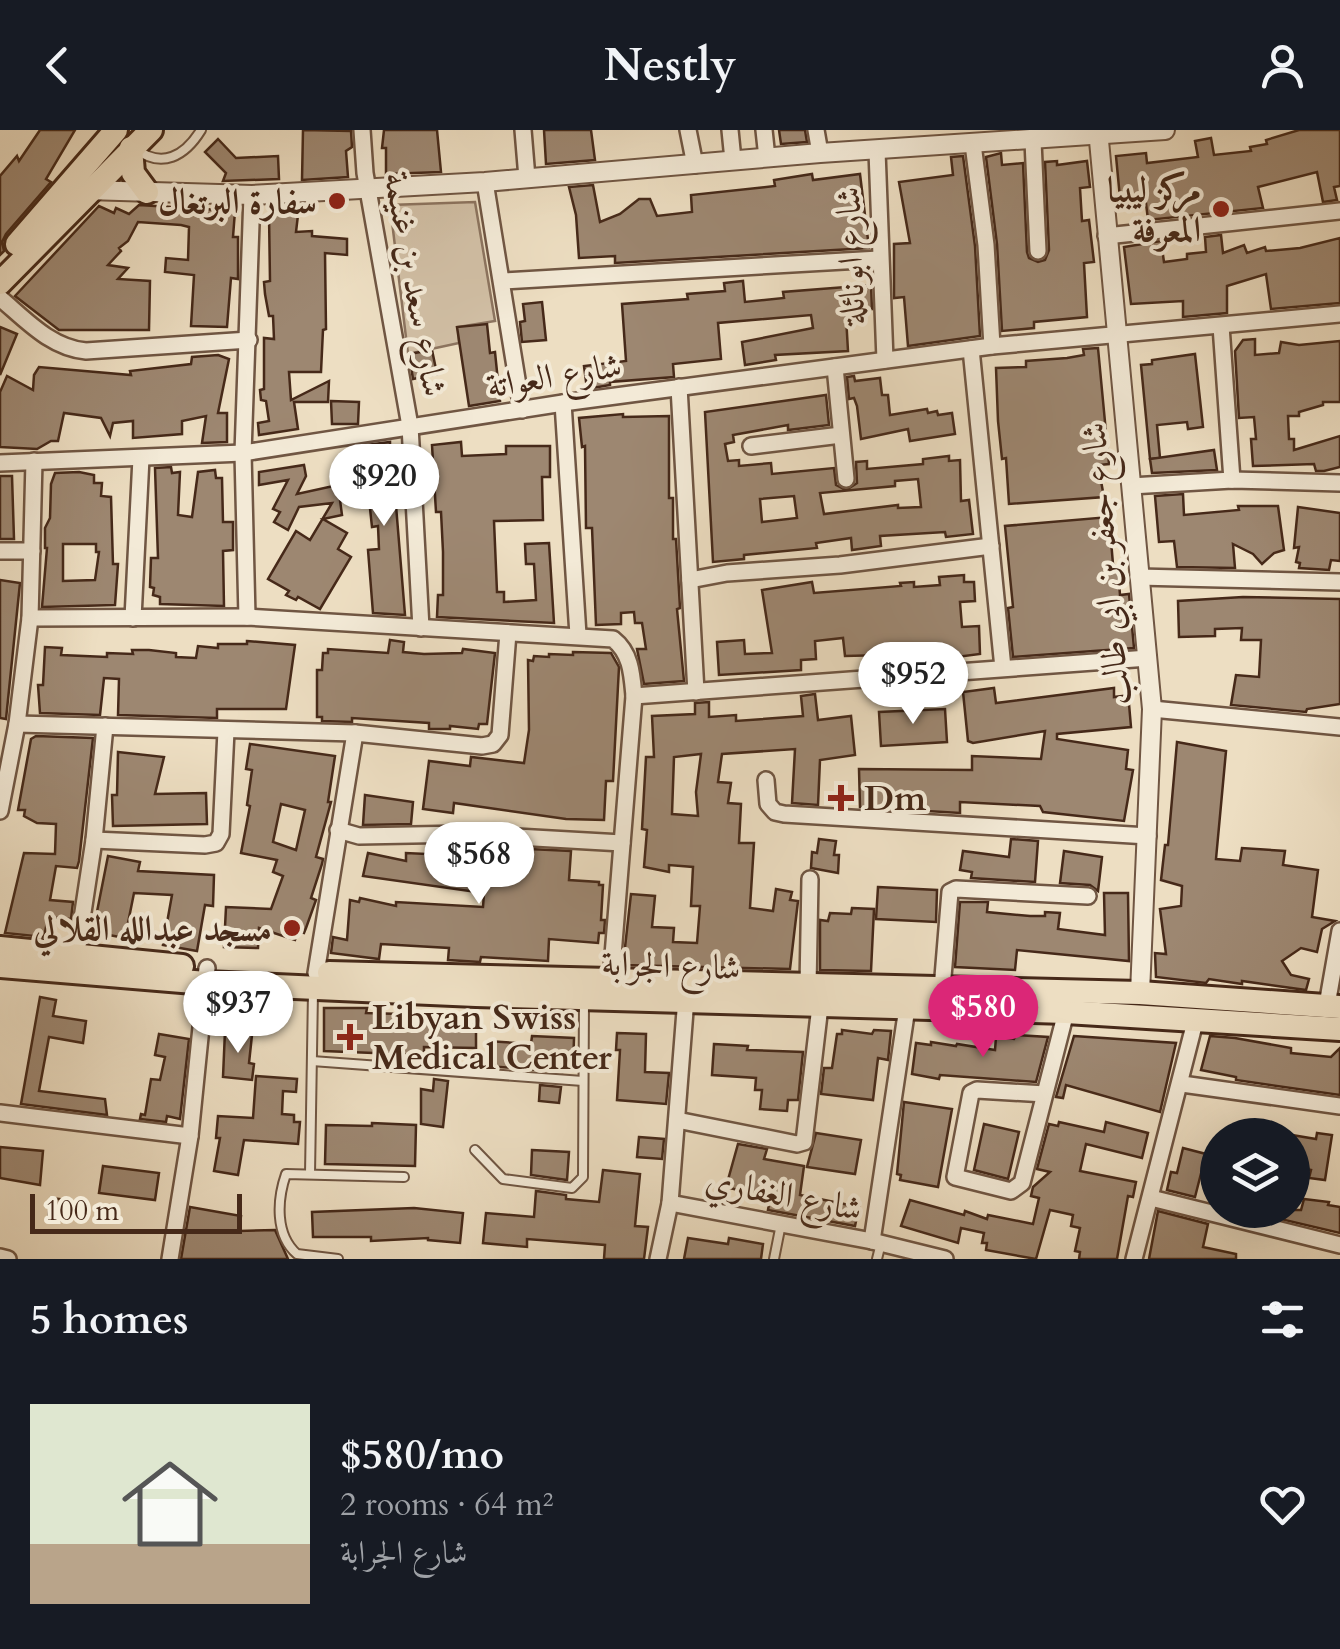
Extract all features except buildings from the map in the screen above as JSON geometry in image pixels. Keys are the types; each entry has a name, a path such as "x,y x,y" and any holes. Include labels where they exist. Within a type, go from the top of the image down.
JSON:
{"main road":[{"path":"0,262 132,139"},
{"path":"132,139 133,173 146,192"},
{"path":"0,283 81,187"},
{"name":"شارع الجرابة","path":"0,948 206,975"},
{"name":"شارع الجرابة","path":"0,966 584,996 686,998 716,991"},
{"name":"شارع الجرابة","path":"314,980 611,980 814,996 907,1008 1196,1018 1340,1029"},
{"name":"شارع الجرابة","path":"814,996 942,989 1140,994 1334,1006"}],"street":[{"name":"شارع سعد بن غنيمة","path":"362,130 410,426 421,628"},
{"path":"523,130 526,178"},
{"path":"688,130 695,165"},
{"path":"730,130 733,160"},
{"path":"764,130 767,158"},
{"path":"816,130 820,153"},
{"path":"81,187 252,195 485,182 820,153 1165,130"},
{"name":"شارع جعفر بن ابي طالب","path":"1099,133 1152,709 1140,994"},
{"path":"1033,141 1038,250"},
{"path":"973,144 986,245 992,346"},
{"name":"شارع ابونائلة","path":"877,150 885,360"},
{"path":"485,182 522,410"},
{"path":"247,617 243,453 252,195"},
{"path":"1106,236 1340,211"},
{"path":"502,281 879,259"},
{"path":"0,298 69,350 249,340"},
{"name":"شارع العواتة","path":"0,463 243,453 563,403 992,346 1340,314"},
{"path":"1221,326 1232,480"},
{"path":"972,349 1003,668"},
{"path":"835,366 846,479"},
{"path":"679,387 696,692"},
{"path":"563,403 578,635"},
{"path":"752,446 841,435"},
{"path":"133,618 140,458"},
{"path":"0,812 17,724 30,618 34,462"},
{"path":"1131,486 1232,480 1340,482"},
{"path":"690,580 990,546"},
{"path":"0,551 32,551"},
{"path":"1138,577 1340,582"},
{"path":"30,618 247,617 603,636 623,647 634,696 611,980"},
{"path":"17,724 355,733 493,744 500,735 508,633"},
{"path":"634,696 1148,658"},
{"path":"1152,709 1340,727"},
{"path":"76,958 94,840 105,726"},
{"path":"94,840 205,846 216,843 221,834 226,731"},
{"path":"314,980 355,733"},
{"path":"766,780 768,804 774,812 784,814 1148,836"},
{"path":"338,830 358,836 464,834 622,843"},
{"path":"677,1120 797,1144 804,1142 814,996 810,879"},
{"path":"942,989 950,892 956,889 1088,896"},
{"path":"1334,1006 1340,932"},
{"path":"170,1259 190,1136 206,975"},
{"path":"658,1259 670,1202 686,998"},
{"path":"877,1248 907,1008"},
{"path":"1044,1094 978,1090 971,1093 955,1177 1011,1191 1018,1189 1022,1183 1066,1012"},
{"path":"1134,1259 1196,1018"},
{"path":"1182,1084 1340,1106"},
{"path":"0,1112 190,1136"},
{"path":"1151,1198 1340,1245"},
{"name":"شارع الغفاري","path":"670,1202 877,1248 946,1259"},
{"path":"0,1257 8,1259"}],"lane":[{"path":"132,139 156,160 172,158 191,146 200,130"},
{"path":"310,1174 314,980"},
{"path":"475,1150 502,1179 572,1188 584,1177 584,996"},
{"path":"312,1061 583,1081"},
{"path":"338,1259 297,1254 280,1232 284,1176 288,1173 404,1177"},
{"path":"774,1259 781,1224"}],"shaded area":[{"path":"475,202 495,321 458,327 459,343 408,354 390,205"}],"place":[{"name":"سفارة البرتغال","path":"337,201"},
{"name":"مركز ليبيا المعرفة","path":"1221,209"},
{"name":"Dm","path":"841,798"},
{"name":"مسجد عبدالله القلالي","path":"292,928"},
{"name":"Libyan Swiss Medical Center","path":"350,1037"}]}
